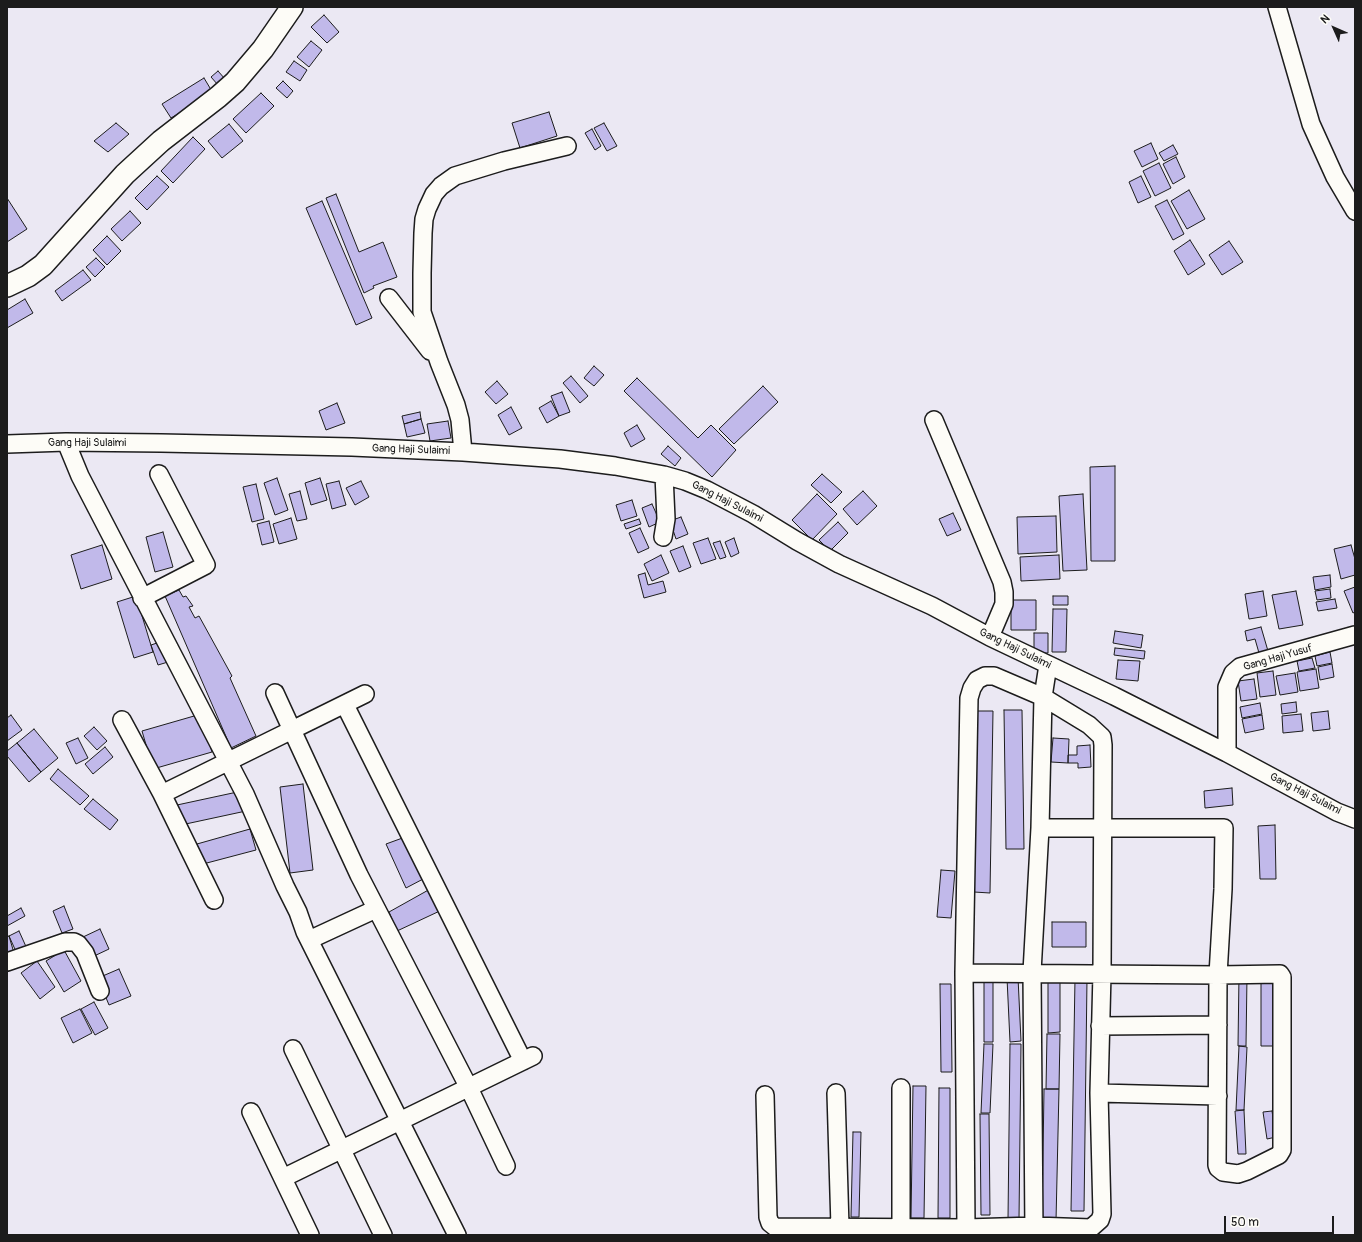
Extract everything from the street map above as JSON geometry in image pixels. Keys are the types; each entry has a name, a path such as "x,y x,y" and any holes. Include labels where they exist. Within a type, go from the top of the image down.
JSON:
{"street":[{"path":"7,286 28,276 43,265 125,174 161,141 235,82 263,49 292,7"},
{"path":"1277,7 1310,124 1335,177 1355,210"},
{"path":"463,452 458,412 422,312 424,220 430,201 434,194 447,180 455,176 511,159 567,146"},
{"path":"389,298 439,362"},
{"path":"934,420 1002,582 1004,604 990,637"},
{"path":"66,442 80,476 108,527 142,598 256,818 309,940 457,1235"},
{"name":"Gang Haji Sulaimi","path":"7,444 66,442 288,446 463,452 560,459 621,467 685,480 753,514 816,552 932,606 990,637 1114,696 1355,819"},
{"path":"142,598 206,565 159,474"},
{"path":"663,537 666,519 664,475"},
{"name":"Gang Haji Yusuf","path":"1227,753 1227,687 1233,673 1240,667 1355,635"},
{"path":"1035,1231 1032,972 1040,828 1043,697 1048,665"},
{"path":"765,1095 768,1217 770,1223 775,1227 966,1228 1035,1231 1091,1228 1100,1220 1102,1214 1099,1093 1102,973 1103,745 1102,737 1089,725 1043,697 994,676 985,676 977,680 972,688 970,698 964,973 966,1228"},
{"path":"275,693 359,876 469,1088 506,1166"},
{"path":"162,794 365,694"},
{"path":"283,1178 529,1059 345,705"},
{"path":"122,720 162,794 214,900"},
{"path":"964,973 1032,972 1218,975 1278,974 1281,975 1282,1150 1275,1158 1238,1174 1220,1171 1217,1165 1218,975 1223,889 1224,828 1040,828"},
{"path":"309,940 376,909"},
{"path":"7,962 65,942 74,942 78,944 85,954 100,991"},
{"path":"1100,1026 1218,1025"},
{"path":"293,1049 383,1235"},
{"path":"901,1227 902,1088"},
{"path":"836,1093 840,1227"},
{"path":"1099,1093 1218,1096"},
{"path":"251,1112 310,1235"}],"building":[{"path":"324,15 339,32 327,43 311,27"},
{"path":"311,41 322,50 309,67 297,57"},
{"path":"294,61 307,70 300,81 286,72"},
{"path":"218,71 225,79 218,85 211,77"},
{"path":"204,78 213,93 171,118 162,104"},
{"path":"283,81 293,91 287,98 276,88"},
{"path":"261,93 274,106 246,133 233,119"},
{"path":"549,112 557,136 520,148 512,123"},
{"path":"116,123 129,134 108,152 94,141"},
{"path":"604,123 617,146 607,151 594,128"},
{"path":"229,124 243,141 222,158 208,141"},
{"path":"592,129 601,146 595,150 585,133"},
{"path":"193,137 205,149 173,183 161,171"},
{"path":"1151,143 1158,159 1142,167 1134,151"},
{"path":"1173,145 1178,154 1164,161 1159,153"},
{"path":"1176,157 1185,177 1173,184 1163,164"},
{"path":"1159,163 1171,188 1155,196 1143,171"},
{"path":"157,176 169,187 147,210 135,198"},
{"path":"1141,176 1151,197 1138,203 1129,182"},
{"path":"1189,190 1205,219 1187,229 1171,201"},
{"path":"336,194 359,252 383,242 397,277 373,286 374,288 364,293 326,198"},
{"path":"7,198 27,229 7,242"},
{"path":"1167,200 1184,234 1173,240 1155,206"},
{"path":"322,201 372,318 356,325 306,208"},
{"path":"130,211 141,223 122,241 111,229"},
{"path":"107,236 121,251 107,265 93,250"},
{"path":"1190,240 1205,264 1188,275 1174,251"},
{"path":"1229,241 1243,262 1222,275 1209,255"},
{"path":"96,258 105,267 95,277 86,267"},
{"path":"83,270 91,280 62,301 55,291"},
{"path":"25,299 33,313 7,328 7,310"},
{"path":"594,366 604,375 594,386 584,378"},
{"path":"571,376 588,396 580,403 563,383"},
{"path":"637,378 698,438 711,425 736,450 712,477 624,391"},
{"path":"497,381 508,394 496,404 485,392"},
{"path":"763,386 778,402 734,444 719,429"},
{"path":"562,392 570,412 559,416 551,396"},
{"path":"551,401 559,416 547,423 539,408"},
{"path":"337,403 345,423 326,430 319,411"},
{"path":"511,407 522,428 509,435 498,415"},
{"path":"420,412 421,419 404,424 402,416"},
{"path":"421,419 425,433 407,437 404,424"},
{"path":"448,421 451,438 430,441 427,424"},
{"path":"637,425 645,439 631,447 624,433"},
{"path":"668,446 681,458 675,466 661,454"},
{"path":"1115,466 1115,561 1091,561 1090,467"},
{"path":"822,474 842,492 831,503 811,485"},
{"path":"277,478 288,510 275,515 264,483"},
{"path":"320,478 327,500 311,505 305,483"},
{"path":"339,481 346,505 332,509 326,484"},
{"path":"361,481 369,497 355,505 346,488"},
{"path":"256,484 264,519 252,522 243,487"},
{"path":"300,491 307,519 297,521 289,494"},
{"path":"863,491 877,506 857,525 843,509"},
{"path":"817,494 837,514 812,540 792,520"},
{"path":"1083,494 1087,570 1063,571 1059,496"},
{"path":"632,500 637,516 621,521 616,505"},
{"path":"652,504 660,522 649,527 642,508"},
{"path":"953,513 961,530 947,536 939,519"},
{"path":"1056,516 1057,552 1018,554 1017,517"},
{"path":"681,517 688,534 676,539 670,521"},
{"path":"291,518 297,539 279,544 273,524"},
{"path":"639,519 641,524 626,529 624,524"},
{"path":"269,521 274,542 262,545 257,524"},
{"path":"838,522 848,533 830,551 819,540"},
{"path":"640,528 649,548 638,553 629,533"},
{"path":"163,532 173,567 155,572 146,537"},
{"path":"708,538 716,559 701,564 693,543"},
{"path":"734,538 739,553 731,557 725,542"},
{"path":"720,541 726,557 720,559 713,543"},
{"path":"102,545 112,579 81,589 71,555"},
{"path":"1351,545 1355,559 1355,575 1341,579 1334,549"},
{"path":"683,546 691,567 679,572 670,551"},
{"path":"661,555 669,573 652,581 644,564"},
{"path":"1059,555 1060,579 1021,581 1020,557"},
{"path":"645,573 648,585 663,581 666,592 644,598 638,575"},
{"path":"1330,575 1331,587 1315,590 1313,577"},
{"path":"1355,587 1355,612 1353,613 1344,591"},
{"path":"1330,589 1331,598 1317,600 1315,591"},
{"path":"179,590 183,597 186,596 193,606 189,607 195,618 199,616 232,676 230,678 256,736 231,748 165,596"},
{"path":"1263,591 1267,616 1249,619 1245,594"},
{"path":"1296,591 1303,625 1279,629 1272,595"},
{"path":"136,596 153,652 134,658 117,602"},
{"path":"1053,596 1068,596 1068,605 1053,605"},
{"path":"1335,599 1337,608 1318,611 1316,602"},
{"path":"1011,600 1036,600 1036,630 1011,630"},
{"path":"1053,609 1067,609 1066,652 1052,652"},
{"path":"1261,627 1268,651 1259,653 1255,639 1247,641 1245,631"},
{"path":"1115,631 1143,635 1141,648 1113,643"},
{"path":"1034,633 1048,633 1048,653 1034,653"},
{"path":"160,642 168,662 158,665 151,645"},
{"path":"1115,648 1145,651 1144,659 1114,655"},
{"path":"1330,652 1332,663 1317,666 1315,656"},
{"path":"1312,658 1315,668 1299,671 1297,661"},
{"path":"1118,660 1140,661 1138,681 1116,679"},
{"path":"1332,664 1334,677 1320,680 1318,667"},
{"path":"1316,669 1319,688 1300,691 1297,672"},
{"path":"1273,671 1276,695 1260,697 1257,673"},
{"path":"1295,673 1298,692 1280,695 1276,676"},
{"path":"1254,679 1257,699 1241,701 1238,681"},
{"path":"1296,702 1297,712 1282,714 1281,704"},
{"path":"1260,703 1262,714 1242,718 1240,707"},
{"path":"1004,710 1022,710 1024,849 1006,849"},
{"path":"977,711 993,711 990,893 974,892"},
{"path":"1328,711 1330,729 1313,731 1311,713"},
{"path":"201,714 212,752 153,769 142,731"},
{"path":"1301,714 1303,731 1283,733 1282,716"},
{"path":"11,715 22,730 7,741 7,718"},
{"path":"1262,715 1264,729 1245,733 1242,719"},
{"path":"94,727 107,741 97,750 84,736"},
{"path":"34,729 58,758 41,772 17,743"},
{"path":"78,738 88,758 76,764 66,743"},
{"path":"1053,738 1069,739 1068,763 1051,762"},
{"path":"17,743 41,772 29,782 7,756 7,751"},
{"path":"1090,745 1091,767 1078,768 1078,763 1068,763 1068,755 1077,755 1077,746"},
{"path":"105,747 113,757 93,774 85,764"},
{"path":"58,769 89,796 80,805 50,779"},
{"path":"303,784 313,870 290,873 280,787"},
{"path":"1232,788 1233,805 1205,808 1204,791"},
{"path":"242,791 246,811 181,825 177,805"},
{"path":"93,799 118,820 110,830 84,809"},
{"path":"1275,825 1276,879 1260,879 1258,826"},
{"path":"250,829 256,850 203,864 197,844"},
{"path":"408,836 425,878 406,888 386,844"},
{"path":"941,870 955,871 951,918 937,917"},
{"path":"432,888 444,909 397,931 389,912"},
{"path":"64,906 73,929 62,933 53,911"},
{"path":"21,908 25,916 7,926 7,916"},
{"path":"1052,922 1086,922 1086,947 1052,947"},
{"path":"100,929 109,949 92,957 83,937"},
{"path":"19,931 28,951 18,956 9,936"},
{"path":"9,936 14,953 7,955 7,937"},
{"path":"64,950 81,981 64,992 46,961"},
{"path":"37,961 55,987 40,999 21,973"},
{"path":"119,969 131,996 109,1005 98,978"},
{"path":"984,974 993,974 993,1042 984,1042"},
{"path":"1239,975 1247,976 1246,1046 1238,1046"},
{"path":"1261,975 1274,975 1275,1046 1261,1046"},
{"path":"1018,977 1021,1041 1010,1042 1007,978"},
{"path":"1048,978 1060,978 1060,1032 1048,1033"},
{"path":"1075,979 1087,979 1084,1211 1071,1211"},
{"path":"940,984 951,984 952,1072 941,1072"},
{"path":"94,1002 108,1028 95,1035 81,1009"},
{"path":"80,1009 92,1033 73,1043 61,1018"},
{"path":"1047,1034 1060,1034 1059,1089 1046,1089"},
{"path":"984,1044 993,1044 990,1113 981,1113"},
{"path":"1010,1044 1021,1044 1019,1219 1008,1219"},
{"path":"1239,1046 1247,1047 1244,1110 1236,1110"},
{"path":"913,1086 926,1086 924,1218 911,1218"},
{"path":"939,1088 950,1088 950,1218 938,1218"},
{"path":"1044,1089 1059,1089 1056,1221 1042,1221"},
{"path":"1244,1110 1246,1154 1238,1154 1235,1111"},
{"path":"1272,1111 1276,1137 1267,1139 1263,1112"},
{"path":"980,1114 989,1114 990,1215 981,1215"},
{"path":"853,1132 861,1132 859,1217 851,1217"}]}
